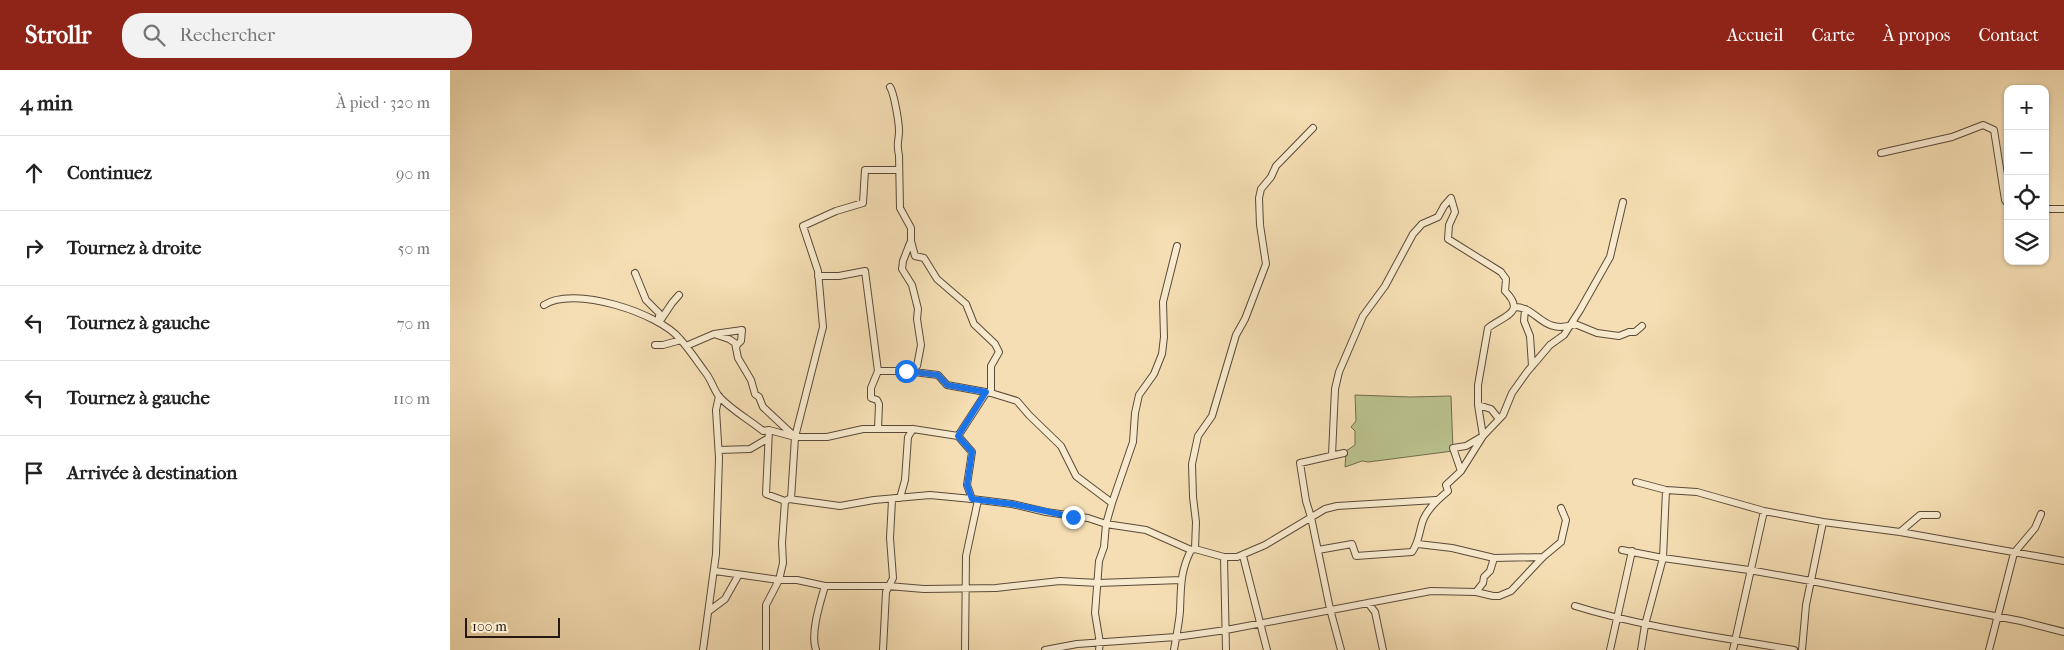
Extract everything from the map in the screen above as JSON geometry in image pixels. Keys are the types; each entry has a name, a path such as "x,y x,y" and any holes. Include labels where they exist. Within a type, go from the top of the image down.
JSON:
{"street":[{"path":"890,87 893,93 895,110 898,115 899,130 896,147 899,155 900,208 911,228 911,242 915,256 924,258 937,279 966,304 974,324 994,344 999,352 991,366 989,393 958,436"},
{"path":"1881,153 1952,137 1976,126 1983,125 1994,130 2004,194"},
{"path":"1174,650 1180,612 1183,566 1193,549 1196,522 1192,464 1198,436 1212,416 1236,335 1245,319 1266,264 1260,225 1259,198 1261,189 1271,177 1276,166 1313,128"},
{"path":"766,650 764,632 766,605 779,580 783,563 782,543 795,437 823,327 818,276 803,226 836,211 864,202 864,170 898,170"},
{"path":"1332,454 1335,389 1339,372 1363,316 1385,286 1413,234 1422,224 1438,217 1451,198 1455,212 1448,225 1448,239 1502,272 1506,279 1505,291 1514,301 1514,307 1507,318 1488,328 1478,385 1478,405 1483,436"},
{"path":"1318,550 1352,544 1356,556 1392,555 1412,552 1418,544 1424,518 1436,500 1448,491 1446,485 1461,471 1483,436 1502,415 1512,392 1532,366 1550,345 1564,335 1608,264 1623,202"},
{"path":"2049,209 2064,209"},
{"path":"906,371 917,366 921,345 917,319 918,309 912,285 902,269 911,242"},
{"path":"1100,646 1095,613 1099,561 1104,547 1106,524 1117,485 1133,442 1135,413 1139,395 1154,374 1162,354 1164,337 1163,302 1178,246"},
{"path":"818,276 839,276 865,271 878,371 871,388 871,398 877,400 879,404 878,429"},
{"path":"635,273 646,300 659,313 659,322"},
{"path":"659,322 679,296"},
{"path":"544,305 551,300 559,298 588,298 611,303 659,322 686,346 705,371 719,396 762,431 769,430 795,437 827,437 863,429 913,429 958,436 972,452 967,485 975,500 968,541 964,589 965,650"},
{"path":"1514,307 1525,309 1550,326 1575,324 1597,333 1619,336 1628,332 1635,332 1642,326"},
{"path":"1525,309 1524,321 1531,339 1532,366"},
{"path":"686,346 714,334 742,330 742,341 737,345 736,350"},
{"path":"714,334 730,339 735,344 738,358 751,380 755,394 759,397 763,407 795,437"},
{"path":"655,345 663,345 681,340"},
{"path":"878,371 906,371 938,375 947,385 989,393 1017,402 1061,446 1076,476 1112,503"},
{"path":"703,650 714,571 718,450 716,410 719,396"},
{"path":"1478,405 1491,408 1499,419"},
{"path":"900,498 905,480 908,437 913,429"},
{"path":"769,430 767,440 766,494 788,500 840,506 874,500 892,500 930,495 1012,504 1046,512 1088,518 1106,524 1146,530 1193,549 1224,557 1243,556 1325,509 1338,506 1436,500"},
{"path":"1461,471 1453,448 1466,446 1483,436"},
{"path":"718,450 750,449 767,440"},
{"path":"1341,650 1306,501 1300,463 1332,454 1344,453"},
{"path":"1636,482 1666,490 1698,492 1764,511 1823,522 1900,532 2064,561"},
{"path":"1642,650 1645,624 1663,558 1666,490"},
{"path":"883,650 884,606 888,586 893,578 890,538 892,500"},
{"path":"1045,650 1078,644 1100,646 1226,630 1431,591 1476,592 1493,596 1508,592 1561,542 1566,520 1561,508"},
{"path":"1733,650 1749,570 1764,511"},
{"path":"1989,650 2014,553 2035,528 2041,514"},
{"path":"1900,532 1920,515 1937,515"},
{"path":"1802,650 1811,581 1823,522"},
{"path":"1418,544 1459,549 1494,558 1543,557"},
{"path":"1622,550 1811,581 1998,616 2064,632"},
{"path":"1610,650 1632,551"},
{"path":"1243,556 1267,650"},
{"path":"1224,557 1226,650"},
{"path":"1476,592 1482,585 1484,577 1490,571 1494,558"},
{"path":"714,571 738,576 797,580 825,586 888,586 924,589 996,588 1060,582 1098,583 1181,580"},
{"path":"709,611 725,599 738,576"},
{"path":"816,650 814,644 816,621 825,586"},
{"path":"1368,603 1375,612 1383,650"},
{"path":"1575,606 1617,619 1794,650"}],"green space":[{"path":"1355,395 1451,396 1453,451 1368,462 1362,461 1345,467 1346,451 1355,445 1355,431 1351,427 1356,421"}],"route":[{"path":"906,371 938,375 947,385 986,392 958,436 972,452 967,485 972,499 1012,504 1073,517"}]}
